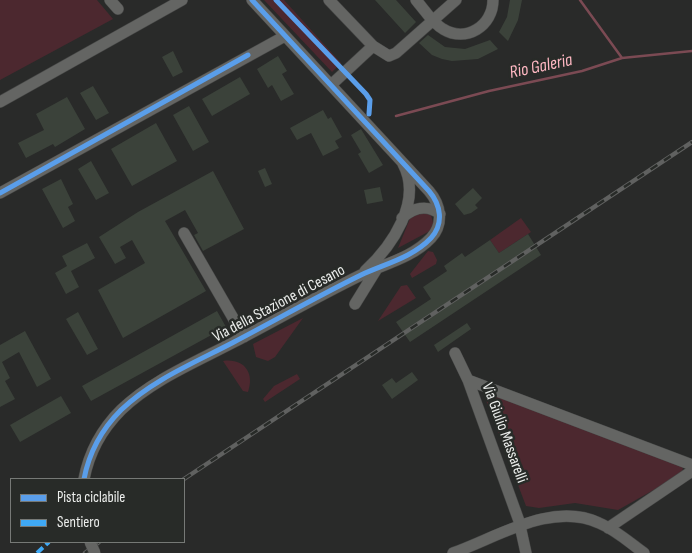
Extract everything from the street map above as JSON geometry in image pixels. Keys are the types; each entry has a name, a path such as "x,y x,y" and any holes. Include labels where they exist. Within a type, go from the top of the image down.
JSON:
{"street":[{"path":"110,0 118,9"},
{"path":"0,102 182,0"},
{"name":"Via della Stazione di Cesano","path":"84,478 99,438 128,404 163,381 362,274 393,263 424,245 437,229 440,214 432,194 252,0"},
{"path":"329,0 384,55 394,55 456,0"},
{"path":"416,0 440,27 451,33 470,33 486,22 493,8 493,0"},
{"path":"0,193 285,36"},
{"path":"331,85 374,46"},
{"name":"Via della Stazione di Cesano","path":"362,274 386,250 402,218 409,186 407,172 400,160"},
{"path":"402,218 411,211 422,208 431,209 440,214"},
{"path":"184,233 244,337"},
{"path":"355,304 376,270"},
{"name":"Via Giulio Massarelli","path":"455,353 468,380 521,526 526,553"},
{"path":"468,380 692,465"},
{"path":"608,528 692,470"},
{"path":"454,553 521,526 556,516 587,518 608,528 644,553"}],"shaded area":[{"path":"0,0 97,0 113,19 0,80"},
{"path":"264,0 284,0 341,63 332,72"},
{"path":"419,211 431,215 434,226 428,232 398,248 411,216"},
{"path":"521,218 531,232 499,253 490,240"},
{"path":"428,251 433,252 437,260 436,264 412,278 410,274"},
{"path":"407,285 416,298 378,321 401,286"},
{"path":"303,318 275,357 268,361 256,357 253,344"},
{"path":"223,361 237,362 246,368 250,379 248,392 243,391"},
{"path":"297,374 300,379 265,402 263,399 274,386"},
{"path":"488,392 683,467 682,474 618,510 575,503 539,508 526,506 484,395"}],"building":[{"path":"375,0 396,0 416,22 405,33"},
{"path":"510,0 522,0 518,20 508,41 499,32 507,17"},
{"path":"428,35 445,47 465,49 490,40 498,49 478,59 452,61 442,59 432,55 419,43"},
{"path":"173,51 183,72 173,77 162,57"},
{"path":"278,56 287,71 282,74 294,94 281,101 272,85 268,88 257,69"},
{"path":"240,77 250,94 212,116 202,99"},
{"path":"93,86 109,113 96,120 80,93"},
{"path":"67,97 85,129 55,147 53,144 26,158 18,143 44,130 36,114"},
{"path":"189,106 209,142 193,151 173,115"},
{"path":"323,110 328,119 331,117 342,137 335,141 339,148 323,156 311,133 297,140 290,128"},
{"path":"156,123 177,161 132,186 111,149"},
{"path":"361,129 383,165 369,173 358,154 361,152 351,135"},
{"path":"91,161 109,193 96,200 78,169"},
{"path":"265,168 272,184 265,187 258,171"},
{"path":"213,171 244,229 203,251 194,235 198,233 185,210 165,221 206,291 123,338 98,290 145,263 132,240 120,247 126,258 115,264 99,237 138,212"},
{"path":"61,179 73,204 68,207 75,221 63,228 42,189"},
{"path":"380,187 383,201 367,204 364,190"},
{"path":"473,188 482,198 475,205 478,208 464,215 455,204"},
{"path":"528,234 541,255 410,342 396,322 431,299 423,287 447,271 444,266 462,253 465,257 490,240 499,253"},
{"path":"87,243 95,258 71,271 79,287 66,294 55,273 67,266 62,256"},
{"path":"217,311 226,327 91,401 82,386"},
{"path":"78,312 98,349 87,355 66,319"},
{"path":"467,323 471,329 438,352 434,345"},
{"path":"25,331 51,379 37,387 19,352 2,362 10,378 5,381 15,399 0,407 0,345"},
{"path":"412,372 418,380 392,399 382,385 392,378 396,383"},
{"path":"61,396 71,413 20,442 10,425"}],"waterway":[{"path":"580,0 622,58"},
{"name":"Rio Galeria","path":"396,116 489,91 582,71 622,58 692,51"}],"railway":[{"path":"185,478 692,142"},
{"path":"85,553 98,543"}],"marked path":[{"path":"37,553 48,543"}],"cycle path":[{"path":"84,478 97,442 108,425 133,399 175,372 329,291 407,256 431,238 438,227 438,208 429,191 252,0"},
{"path":"276,0 366,94 370,100 369,114"},
{"path":"0,193 248,55"}]}
